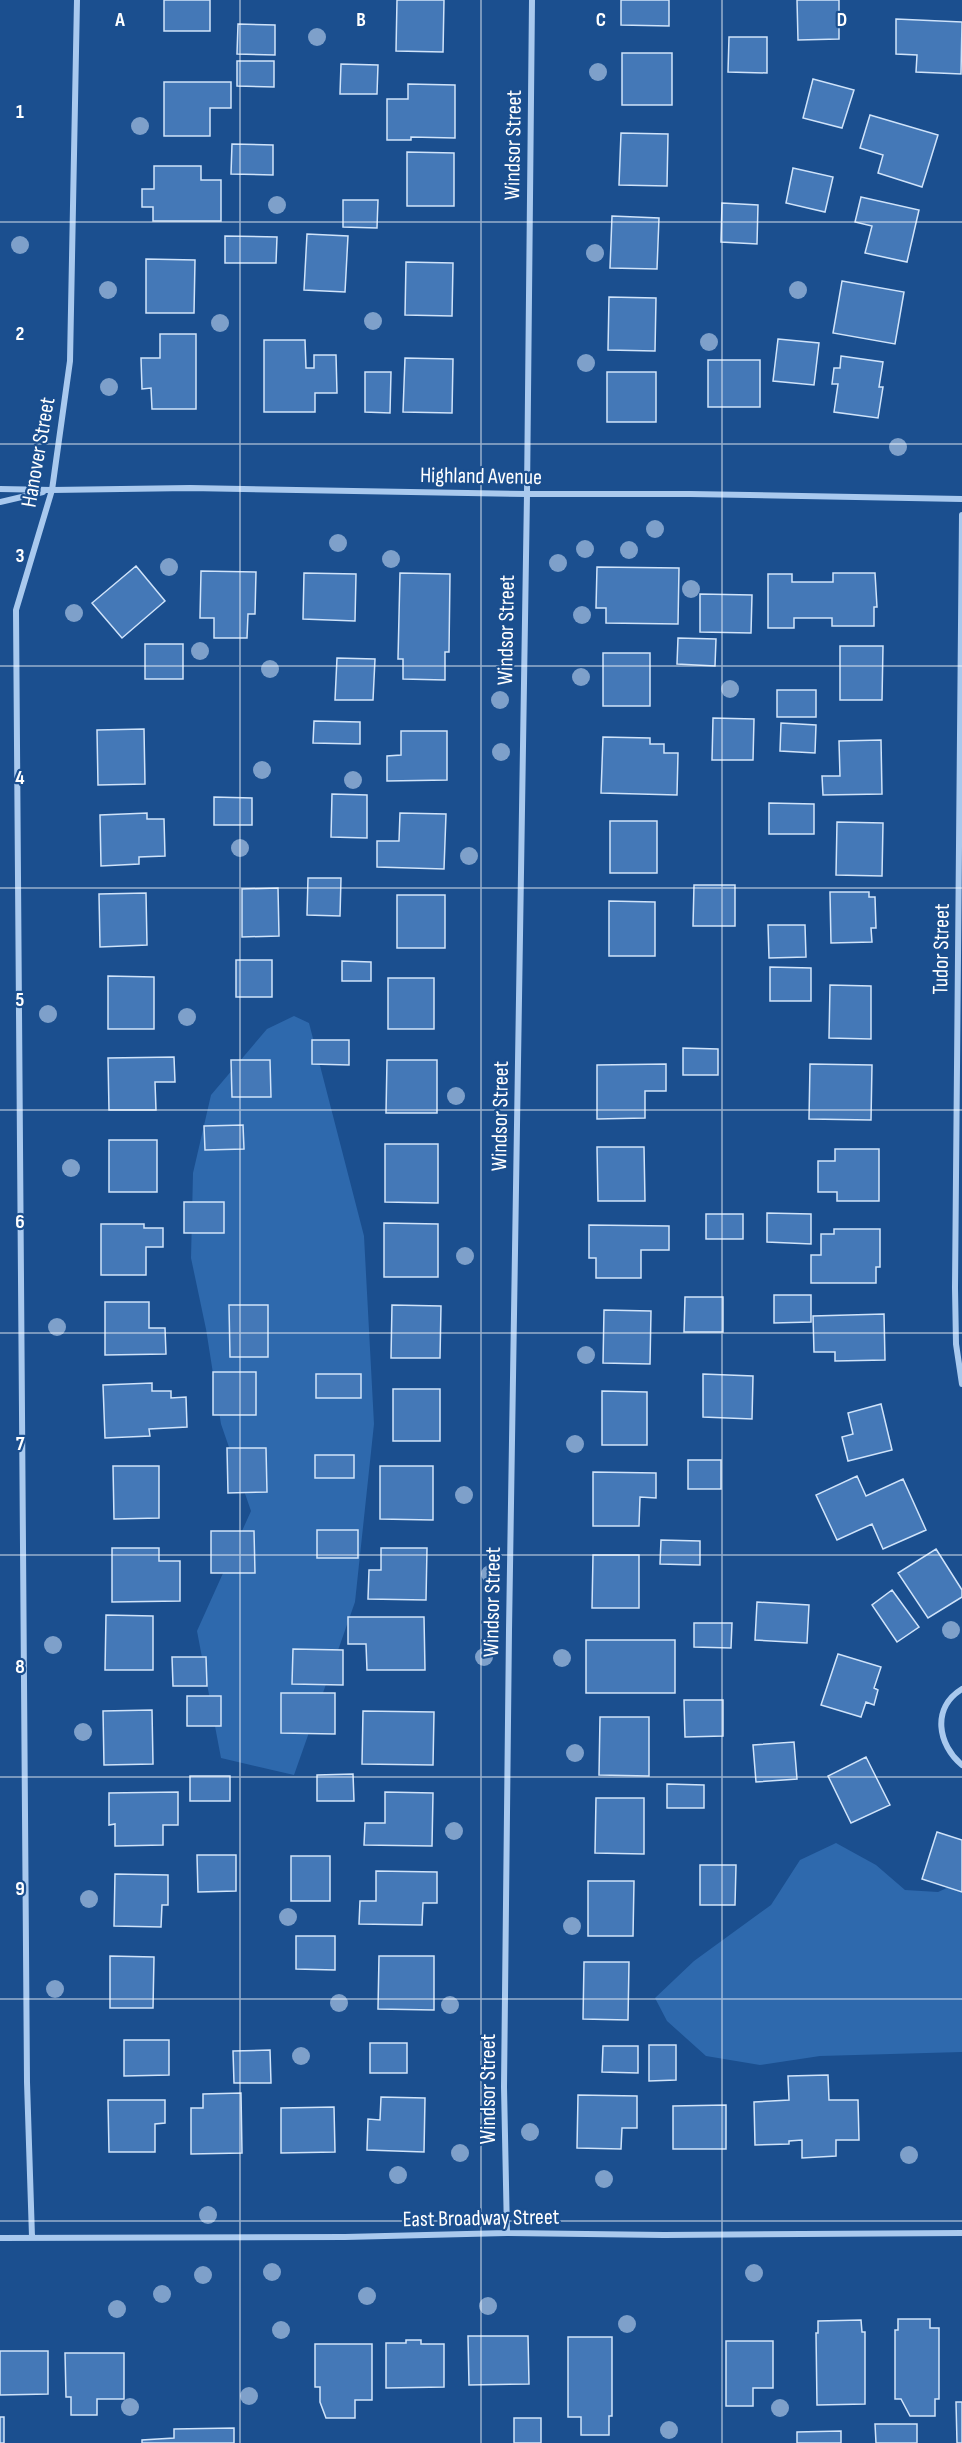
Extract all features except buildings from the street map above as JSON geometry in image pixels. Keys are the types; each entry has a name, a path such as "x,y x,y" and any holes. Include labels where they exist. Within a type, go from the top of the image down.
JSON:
{"street":[{"name":"Hanover Street","path":"32,2237 26,1953 16,610 52,490 70,361 76,0"},
{"name":"Windsor Street","path":"507,2233 504,2087 508,1640 527,494 532,0"},
{"name":"Highland Avenue","path":"0,489 190,488 962,498"},
{"path":"0,502 52,490"},
{"name":"Tudor Street","path":"962,515 955,1278 956,1344 962,1384"},
{"path":"962,1689 948,1702 942,1715 941,1730 944,1744 962,1765"},
{"name":"East Broadway Street","path":"0,2238 345,2237 507,2233 664,2235 962,2233"}],"shaded area":[{"path":"294,1016 309,1023 364,1236 374,1424 355,1602 294,1775 221,1758 197,1631 251,1511 221,1424 206,1329 191,1258 193,1173 211,1095 267,1029"},
{"path":"836,1843 876,1865 905,1890 938,1892 962,1881 962,2052 820,2056 760,2065 706,2056 667,2021 655,1998 694,1961 771,1905 800,1860"}]}
